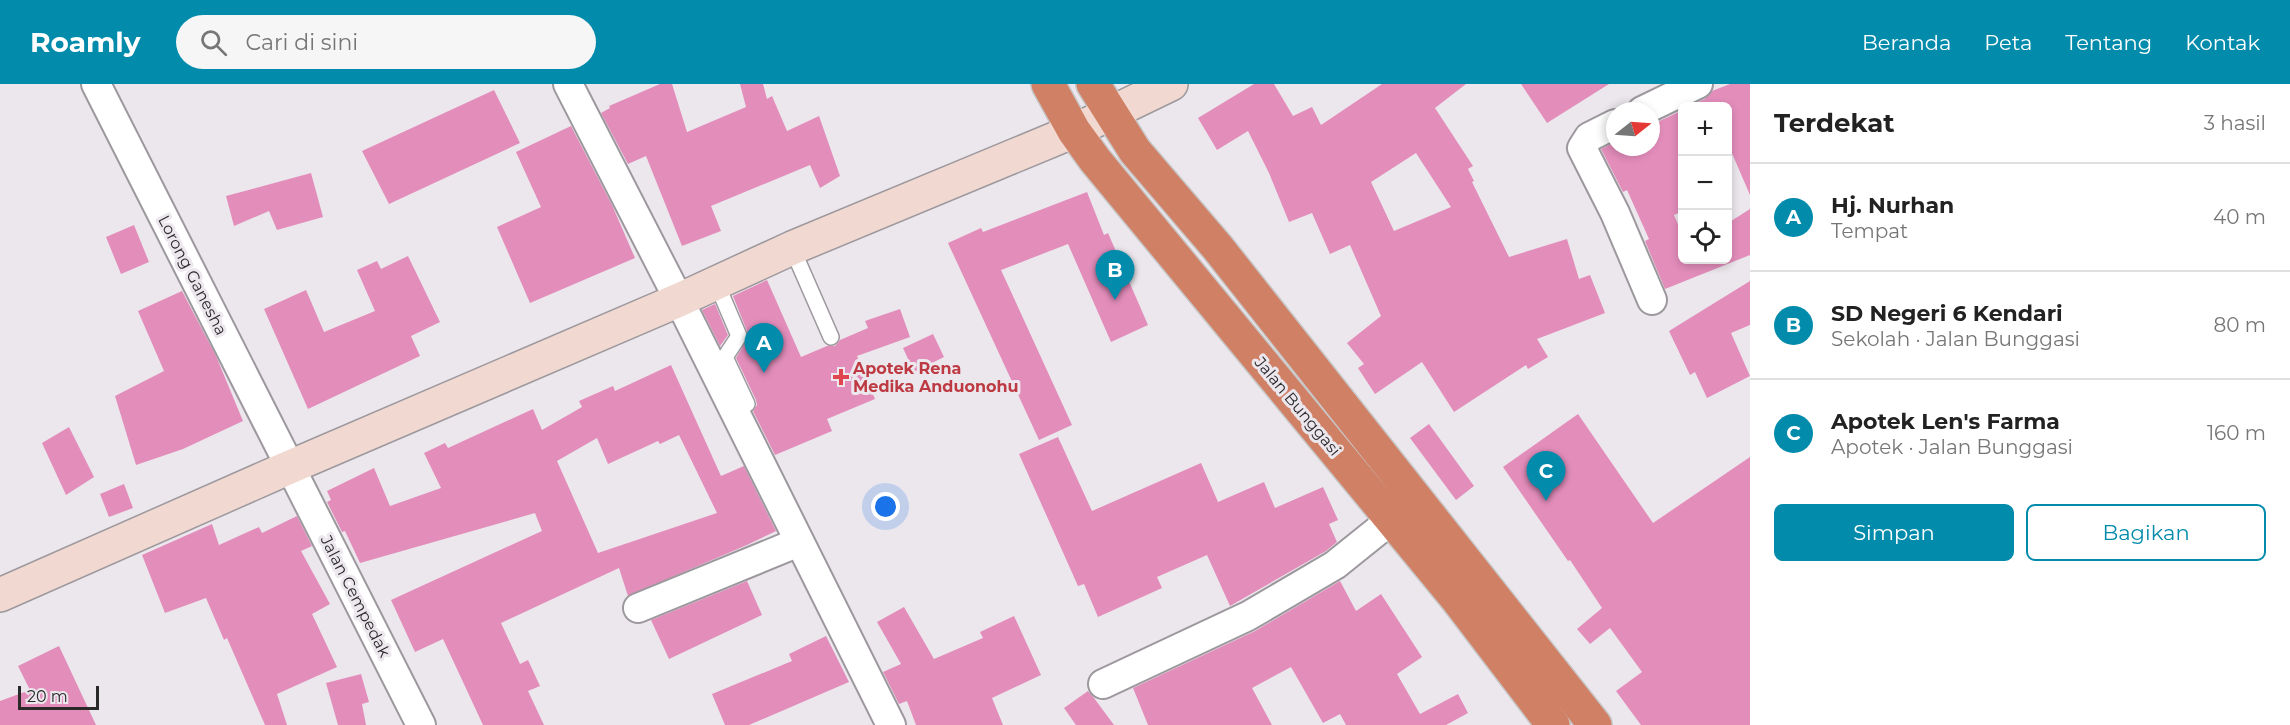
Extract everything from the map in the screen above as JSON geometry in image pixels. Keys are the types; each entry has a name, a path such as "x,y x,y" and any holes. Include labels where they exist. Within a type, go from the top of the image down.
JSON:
{"highway":[{"name":"Jalan Bunggasi","path":"1048,84 1074,131 1095,160 1391,520 1470,590 1595,725"},
{"name":"Jalan Bunggasi","path":"1093,84 1135,152 1218,248 1470,590 1552,725"}],"street":[{"name":"Lorong Ganesha","path":"96,84 290,467"},
{"path":"568,84 680,300 891,725"},
{"path":"0,595 290,467 680,300 792,248 1074,131 1109,112 1171,84"},
{"path":"1660,102 1698,84"},
{"path":"1606,128 1589,137 1582,147 1615,213 1653,300"},
{"name":"Jalan Cempedak","path":"290,467 421,725"},
{"path":"1103,684 1248,616 1335,565 1391,520"},
{"path":"638,608 799,542"}],"lane":[{"path":"792,248 831,337"},
{"path":"716,282 740,336 725,357 747,404"}],"building":[{"path":"660,84 672,84 687,132 746,107 740,84 763,84 767,99 772,96 787,131 819,116 840,176 820,188 810,165 711,206 721,231 682,246 646,156 628,164 601,113 610,108 609,106"},
{"path":"1254,84 1274,84 1293,116 1312,107 1321,125 1382,84 1466,84 1435,108 1473,166 1468,169 1474,181 1472,182 1509,257 1567,239 1579,279 1590,275 1605,313 1537,339 1548,357 1528,369 1526,365 1454,412 1422,362 1375,394 1358,368 1364,364 1347,343 1381,316 1350,245 1330,254 1312,213 1289,222 1269,173 1248,131 1217,150 1198,118","holes":["1416,153 1451,207 1394,231 1371,182"]},
{"path":"1521,84 1609,84 1547,123"},
{"path":"1730,84 1750,84 1750,195 1732,153 1732,102 1698,102 1705,99 1712,91"},
{"path":"494,90 520,143 389,204 362,151"},
{"path":"1678,112 1678,213 1674,215 1678,224 1678,264 1728,264 1665,289 1645,241 1649,239 1627,190 1623,192 1601,149 1606,146 1606,156 1660,156 1660,121"},
{"path":"571,126 612,205 635,258 530,303 497,227 541,207 516,152"},
{"path":"311,173 323,217 277,230 269,211 234,226 226,196"},
{"path":"1087,192 1104,235 1108,233 1148,325 1111,342 1068,244 1001,270 1072,425 1039,440 948,243 981,228 983,232"},
{"path":"1750,209 1750,255 1732,262 1732,220"},
{"path":"134,225 149,262 121,274 106,237"},
{"path":"408,256 440,322 411,336 420,356 308,409 264,309 306,290 324,332 375,311 357,270 377,261 381,269"},
{"path":"767,280 801,357 827,346 835,346 840,340 868,328 865,321 900,309 910,337 857,356 875,399 827,419 832,431 775,455 753,411 757,405 756,400 736,358 749,336 733,296"},
{"path":"1750,281 1750,325 1731,333 1750,376 1707,398 1695,372 1690,375 1669,331"},
{"path":"182,291 216,356 243,421 183,449 136,465 115,396 164,371 138,311"},
{"path":"715,304 728,335 720,346 702,310"},
{"path":"933,334 944,357 914,372 903,348"},
{"path":"671,365 721,476 744,466 776,531 628,596 619,568 501,623 520,664 528,660 540,686 528,691 544,725 483,725 443,639 415,652 391,600 542,531 535,513 360,563 345,531 342,532 327,502 331,500 327,491 374,468 390,506 441,488 424,453 445,443 448,448 533,409 542,430 582,407 579,401 613,386 615,391","holes":["679,435 717,513 598,553 557,461 597,438 608,464 658,441 660,444"]},
{"path":"1578,414 1653,523 1750,457 1750,725 1641,725 1616,691 1642,672 1610,628 1590,644 1577,629 1602,608 1503,467"},
{"path":"1429,424 1474,486 1456,500 1410,438"},
{"path":"69,427 94,477 66,495 42,443"},
{"path":"1058,437 1092,511 1201,463 1218,502 1264,482 1275,508 1323,487 1338,520 1329,524 1337,542 1326,551 1230,606 1207,555 1157,577 1162,588 1098,617 1084,584 1078,586 1019,454"},
{"path":"124,484 133,508 109,517 100,494"},
{"path":"297,516 312,546 301,551 330,604 312,614 337,667 277,694 287,725 265,725 227,638 224,640 206,598 165,613 142,555 212,524 219,545 259,527 262,533"},
{"path":"747,581 762,615 669,659 651,620"},
{"path":"1340,581 1356,611 1381,594 1422,657 1397,674 1420,714 1458,694 1468,713 1446,725 1346,725 1340,714 1323,723 1291,667 1252,688 1272,725 1148,725 1133,688 1255,631"},
{"path":"904,607 934,659 983,638 980,632 1014,616 1041,675 992,698 1003,725 916,725 907,701 899,704 883,672 901,664 877,622"},
{"path":"826,636 849,682 749,725 725,725 712,694 792,661 789,654"},
{"path":"59,646 96,725 0,725 0,701 30,690 18,666"},
{"path":"361,674 369,702 362,704 366,725 338,725 326,683"},
{"path":"1088,691 1114,725 1076,725 1064,708"}],"place":[{"name":"SD Negeri 6 Kendari","path":"1115,300"},
{"name":"Hj. Nurhan","path":"764,373"},
{"name":"Apotek Rena Medika Anduonohu","path":"841,377"},
{"name":"Apotek Len's Farma","path":"1546,501"}]}
